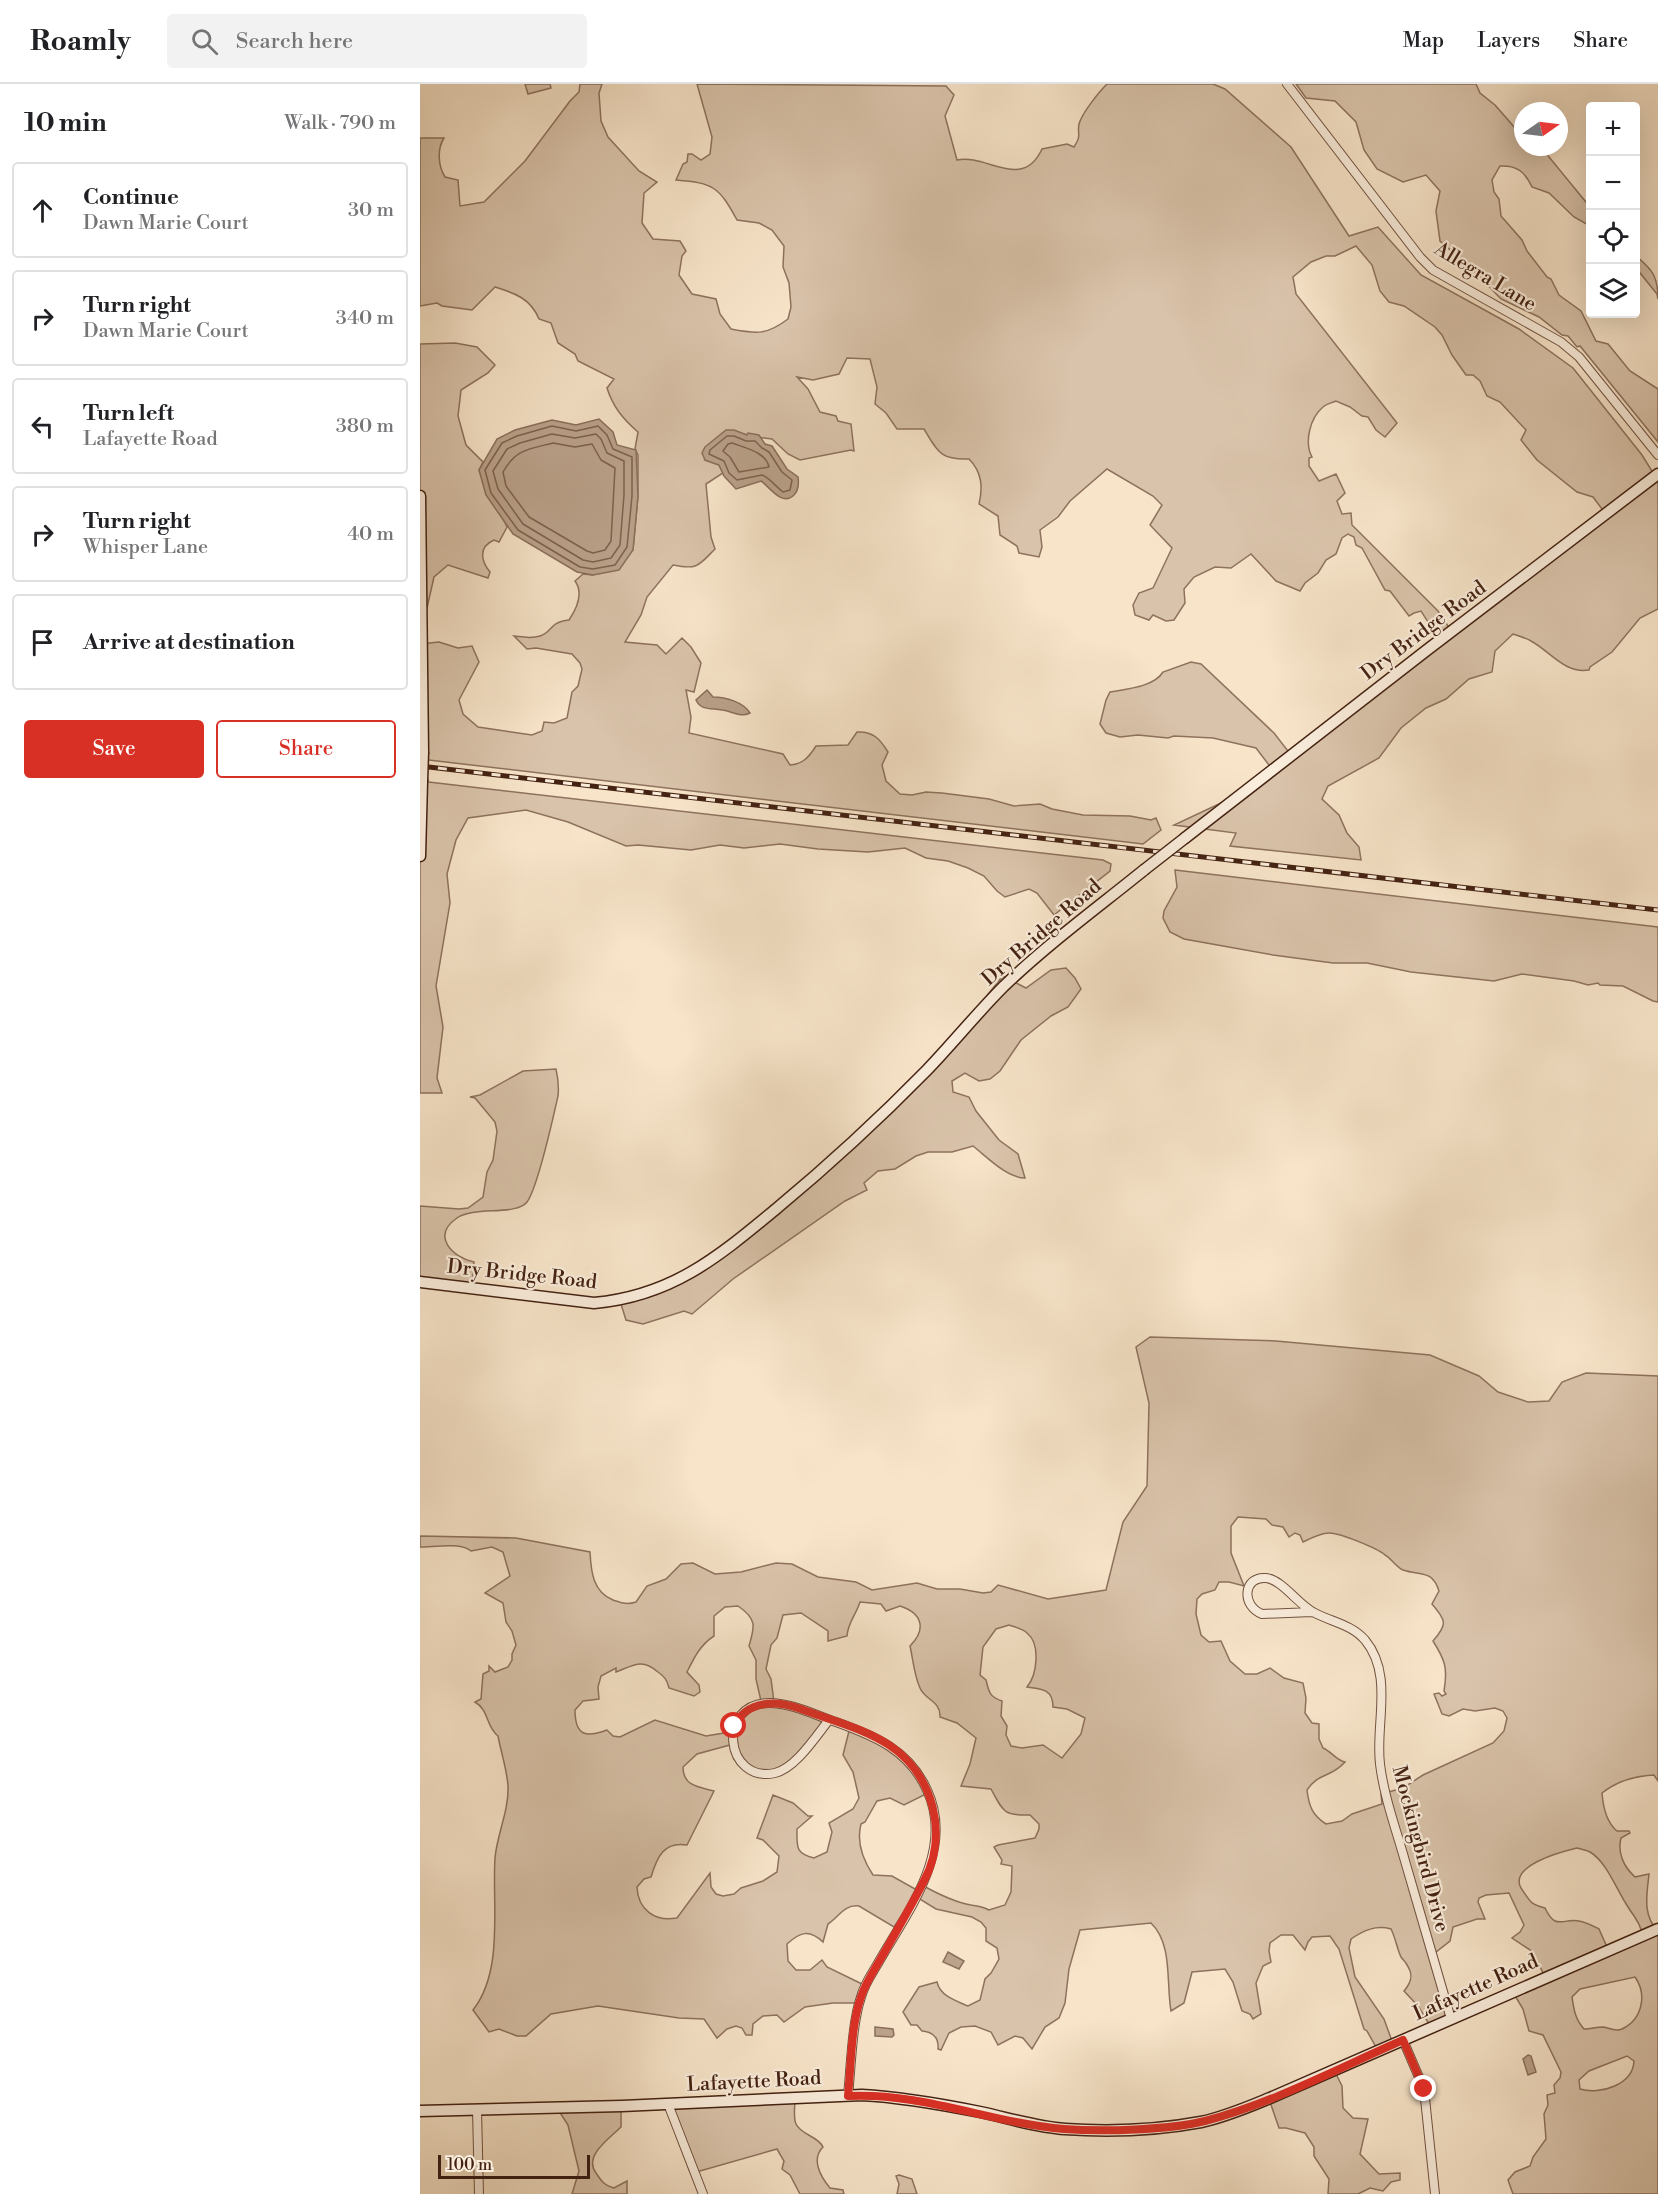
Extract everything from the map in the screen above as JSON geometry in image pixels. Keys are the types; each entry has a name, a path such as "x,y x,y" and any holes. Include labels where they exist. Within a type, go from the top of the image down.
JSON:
{"street":[{"name":"Allegra Lane","path":"1287,84 1420,257 1433,270 1561,342 1579,357 1658,455"},
{"name":"Dry Bridge Road","path":"420,1282 594,1303 645,1294 702,1267 736,1242 825,1168 927,1070 1002,988 1040,953 1427,650 1658,474"},
{"path":"420,496 423,752 420,856"},
{"name":"Mockingbird Drive","path":"1312,1612 1262,1614 1248,1603 1247,1592 1257,1579 1273,1580 1312,1612 1344,1624 1356,1632 1365,1641 1376,1661 1382,1687 1378,1735 1383,1785 1451,2019"},
{"path":"830,1720 794,1761 775,1773 752,1770 742,1763 735,1753 733,1735 739,1718 747,1709 759,1704 782,1704 830,1720 877,1738 908,1760 928,1792 936,1829 934,1855 926,1879 860,1998 848,2096"},
{"name":"Lafayette Road","path":"420,2111 848,2096 897,2097 1064,2129 1165,2127 1203,2121 1241,2110 1658,1929"},
{"path":"1403,2040 1424,2089 1435,2194"},
{"path":"668,2104 703,2194"},
{"path":"477,2109 479,2194"}],"shaded area":[{"path":"525,84 550,84 551,88 528,94"},
{"path":"580,84 602,84 599,93 601,121 608,137 639,171 657,182 644,193 642,223 653,239 680,241 686,251 682,256 679,275 692,294 716,299 720,314 731,329 761,332 768,331 788,319 791,307 789,283 783,267 784,246 772,230 759,223 737,220 725,200 714,189 699,183 676,180 683,164 687,162 688,154 701,160 710,154 712,137 697,84 946,86 954,95 945,116 957,160 980,161 1014,170 1024,168 1034,162 1042,149 1067,144 1074,147 1079,137 1081,119 1107,84 1213,84 1225,89 1291,147 1349,236 1378,227 1421,275 1519,329 1573,368 1642,455 1655,476 1658,475 1658,609 1640,618 1612,652 1589,670 1573,669 1531,641 1513,634 1495,651 1492,672 1469,679 1446,699 1426,708 1401,728 1379,758 1328,786 1322,799 1339,815 1347,833 1359,847 1361,860 1230,846 1236,833 1174,825 1238,795 1272,769 1256,748 1213,738 1138,735 1120,737 1106,733 1100,724 1110,692 1146,684 1163,672 1191,662 1201,664 1274,733 1291,755 1438,637 1421,611 1409,616 1390,591 1385,590 1362,548 1356,545 1354,537 1348,534 1342,538 1336,554 1326,560 1318,573 1305,583 1300,591 1276,581 1251,554 1231,568 1215,567 1194,577 1184,589 1185,603 1174,620 1166,621 1153,615 1149,620 1135,615 1133,605 1139,593 1153,588 1172,548 1150,525 1162,505 1153,496 1107,469 1070,501 1058,517 1040,530 1042,547 1039,557 1019,553 1017,546 1000,535 998,516 979,504 980,480 977,469 969,459 952,458 941,453 924,429 897,429 886,413 875,404 877,387 870,359 847,358 839,374 813,380 797,377 808,389 820,412 836,416 838,421 851,424 854,451 800,460 788,454 772,439 747,436 705,460 719,465 723,473 706,484 711,537 715,549 693,567 673,565 647,597 641,615 625,642 657,645 666,654 682,638 691,647 701,663 694,692 686,690 691,717 689,733 783,754 790,765 805,759 816,746 848,745 857,732 872,734 888,752 882,765 886,781 900,794 942,793 989,799 1014,806 1040,804 1052,809 1083,815 1130,816 1151,820 1156,818 1161,830 1143,844 420,759 420,644 439,642 458,648 472,646 479,662 459,700 463,714 478,727 532,735 542,731 544,722 554,723 567,718 572,692 578,686 582,669 572,654 536,648 527,649 514,636 530,638 540,636 554,625 569,620 577,606 579,595 575,581 583,574 593,575 633,550 638,496 638,455 635,449 638,432 623,417 612,401 607,388 614,379 578,361 575,354 558,343 551,323 539,319 532,306 509,292 495,287 472,310 442,306 437,303 420,306 420,138 444,138 439,152 441,168 445,177 458,180 460,206 484,202 525,161 579,92","holes":["1356,246 1372,265 1380,291 1389,302 1404,306 1435,327 1466,375 1473,375 1480,381 1487,396 1500,402 1526,430 1521,440 1537,460 1577,492 1593,497 1605,513 1450,629 1438,611 1352,525 1351,513 1342,514 1337,501 1345,493 1336,474 1319,481 1309,466 1309,458 1312,457 1309,444 1310,430 1318,412 1326,405 1336,401 1350,407 1362,416 1368,417 1376,430 1385,437 1397,423 1296,294 1293,277 1311,262 1326,256 1335,256"]},
{"path":"1296,84 1476,84 1480,93 1495,105 1514,127 1514,156 1548,156 1586,202 1586,224 1574,217 1549,193 1532,187 1526,177 1516,168 1500,166 1492,180 1494,192 1499,199 1501,216 1522,240 1527,251 1547,277 1551,279 1559,295 1581,311 1596,341 1608,344 1630,371 1658,389 1658,442 1580,346 1577,347 1568,336 1562,335 1539,317 1501,299 1440,241 1436,211 1440,191 1426,175 1403,182 1377,169 1364,150 1356,122 1335,101 1306,98"},
{"path":"1640,260 1653,275 1657,285 1658,299 1657,294 1640,273"},
{"path":"455,343 477,347 495,365 488,373 461,390 458,416 466,445 483,462 479,470 507,527 499,542 494,540 483,550 483,559 490,572 488,578 448,565 434,577 427,608 420,609 420,344"},
{"path":"420,781 1103,860 1111,864 1110,871 1054,915 1037,893 1029,889 1005,897 984,876 968,868 948,861 926,858 905,848 868,852 780,844 744,848 720,845 691,850 626,846 568,822 526,810 468,818 456,840 447,874 450,903 436,986 443,1027 437,1078 442,1093 420,1093"},
{"path":"1175,870 1658,927 1658,1002 1623,986 1598,983 1588,985 1522,974 1494,981 1411,972 1367,963 1333,963 1273,955 1184,939 1170,932 1163,918 1164,911 1177,887"},
{"path":"1066,968 1081,989 1068,1007 1051,1016 1021,1040 1000,1071 990,1079 979,1081 965,1073 952,1081 953,1092 969,1097 976,1111 999,1140 1018,1154 1025,1178 1004,1171 973,1146 952,1152 928,1152 916,1156 895,1169 878,1171 864,1183 867,1190 845,1201 733,1279 692,1314 684,1311 643,1324 626,1320 620,1301 648,1293 740,1240 930,1067 1003,976 1026,988 1051,970"},
{"path":"556,1069 558,1096 540,1168 527,1202 514,1209 464,1214 449,1225 445,1239 452,1251 474,1262 472,1288 420,1282 420,1206 468,1208 483,1197 487,1172 493,1160 497,1131 495,1122 475,1098 470,1097 480,1095 523,1071"},
{"path":"1150,1337 1276,1341 1430,1355 1479,1376 1498,1392 1528,1402 1549,1401 1562,1382 1586,1373 1658,1376 1658,1781 1654,1775 1633,1778 1620,1782 1602,1793 1604,1808 1610,1823 1617,1831 1629,1831 1630,1833 1621,1838 1620,1844 1625,1864 1635,1877 1649,1874 1648,1911 1658,1931 1658,2194 1513,2194 1508,2180 1515,2172 1530,2166 1533,2157 1546,2139 1544,2114 1548,2105 1547,2095 1555,2093 1554,2085 1560,2078 1561,2072 1543,2035 1529,2031 1523,2009 1511,1989 1543,1973 1533,1952 1512,1938 1520,1932 1524,1925 1509,1893 1486,1895 1479,1898 1478,1902 1485,1919 1477,1919 1453,1927 1450,1941 1431,1956 1447,2016 1429,2024 1418,2006 1404,1991 1411,1976 1391,1929 1370,1929 1351,1939 1349,1948 1355,1977 1384,2019 1392,2041 1376,2047 1364,2029 1339,1949 1330,1936 1312,1937 1305,1950 1293,1935 1281,1935 1270,1943 1271,1962 1263,1966 1256,1983 1261,2014 1253,2019 1250,2014 1242,2011 1233,1982 1225,1969 1192,1972 1184,2003 1171,2011 1166,1953 1158,1932 1151,1923 1080,1930 1069,1969 1065,2003 1059,2018 1045,2027 1032,2049 1023,2038 1015,2036 998,2045 991,2032 975,2026 961,2027 949,2033 941,2050 938,2049 934,2036 922,2031 917,2025 911,2025 903,2012 919,1987 937,1982 941,1991 968,2006 980,2000 985,1979 999,1959 997,1948 986,1941 986,1928 981,1922 972,1917 936,1909 915,1896 894,1927 859,1906 854,1906 846,1909 828,1924 823,1942 813,1935 805,1934 787,1944 788,1961 796,1970 810,1970 822,1960 827,1967 862,1984 856,2003 805,2007 784,2022 777,2015 763,2016 753,2024 752,2035 746,2035 742,2028 736,2026 727,2029 717,2038 704,2019 679,2018 598,2006 551,2014 526,2036 517,2036 499,2029 489,2032 473,2010 483,1994 493,1957 495,1858 508,1795 498,1736 491,1728 483,1709 475,1702 481,1699 483,1674 489,1671 489,1666 495,1672 508,1667 512,1660 516,1645 512,1631 506,1622 503,1603 485,1593 510,1576 503,1552 492,1547 471,1551 454,1546 420,1547 420,1536 516,1538 590,1552 592,1574 597,1587 606,1596 622,1603 636,1602 647,1586 666,1579 681,1564 693,1563 715,1574 741,1572 776,1563 792,1564 818,1577 856,1582 872,1590 917,1583 937,1589 960,1589 983,1593 991,1592 998,1585 1048,1599 1106,1590 1123,1522 1147,1486 1149,1403 1136,1347","holes":["1238,1517 1266,1519 1272,1525 1283,1527 1289,1537 1295,1533 1300,1535 1303,1542 1323,1534 1334,1534 1374,1549 1403,1570 1425,1574 1433,1579 1439,1591 1432,1604 1443,1622 1441,1630 1433,1641 1443,1659 1446,1676 1444,1691 1446,1694 1442,1696 1439,1693 1434,1694 1442,1714 1449,1716 1463,1709 1475,1711 1495,1708 1503,1711 1507,1718 1504,1731 1493,1743 1423,1775 1403,1788 1381,1794 1382,1804 1352,1814 1342,1821 1326,1824 1321,1821 1312,1810 1307,1790 1316,1780 1335,1771 1345,1762 1323,1748 1319,1739 1319,1724 1312,1723 1305,1713 1306,1698 1303,1683 1284,1678 1270,1668 1257,1674 1245,1674 1230,1661 1221,1641 1209,1642 1201,1635 1196,1614 1197,1599 1202,1594 1215,1590 1219,1582 1244,1586 1231,1553 1231,1526","860,1602 881,1604 886,1611 900,1606 917,1617 920,1622 919,1634 910,1646 920,1688 938,1707 940,1717 957,1723 976,1738 970,1764 961,1786 991,1789 1005,1811 1030,1815 1039,1824 1035,1838 994,1847 1002,1860 1001,1864 1012,1866 1011,1892 1005,1905 989,1910 964,1904 920,1884 915,1889 892,1876 873,1875 861,1851 859,1838 861,1824 865,1822 877,1801 890,1798 904,1805 924,1795 925,1791 902,1756 870,1736 849,1731 843,1755 853,1772 859,1798 853,1809 829,1823 832,1832 827,1852 814,1858 800,1851 797,1845 797,1829 812,1816 808,1816 793,1803 773,1795 757,1838 763,1840 779,1856 777,1872 763,1881 741,1888 734,1894 723,1896 716,1894 711,1887 710,1873 677,1918 662,1918 649,1913 641,1902 637,1887 644,1879 651,1877 659,1857 667,1848 679,1844 687,1845 714,1791 692,1785 686,1778 683,1767 697,1754 730,1745 734,1759 744,1769 781,1770 824,1727 825,1724 806,1712 774,1702 771,1679 766,1669 771,1645 777,1638 783,1615 801,1613 828,1631 828,1641 847,1636","738,1606 749,1615 753,1623 749,1646 756,1660 756,1679 761,1701 735,1721 730,1732 706,1736 655,1720 620,1737 613,1736 607,1730 593,1734 583,1733 580,1730 575,1710 583,1701 599,1699 598,1687 601,1676 616,1668 616,1672 633,1665 647,1665 664,1677 669,1688 694,1696 700,1692 699,1685 687,1672 701,1648 714,1636 714,1616 725,1607","1009,1625 1023,1630 1031,1638 1036,1660 1033,1675 1027,1687 1046,1691 1051,1697 1053,1707 1067,1709 1085,1718 1081,1734 1062,1758 1043,1745 1022,1748 1011,1746 1006,1735 1007,1726 1001,1716 1002,1701 991,1694 986,1680 980,1675 983,1647 996,1629","1577,1848 1588,1851 1596,1857 1607,1870 1642,1932 1607,1947 1599,1929 1579,1921 1556,1921 1545,1908 1532,1902 1519,1882 1521,1875 1536,1862","1635,1977 1642,1998 1639,2013 1635,2019 1629,2025 1617,2030 1603,2027 1584,2029 1577,2018 1572,1997 1580,1989","1627,2056 1634,2061 1628,2076 1622,2082 1606,2089 1597,2091 1580,2089 1579,2080 1589,2071"]},
{"path":"1334,2070 1342,2086 1343,2108 1353,2118 1368,2119 1360,2154 1379,2174 1400,2173 1400,2180 1391,2182 1383,2191 1370,2188 1358,2194 1328,2194 1329,2179 1314,2156 1314,2147 1305,2133 1279,2128 1269,2099"},
{"path":"795,2098 794,2115 798,2128 821,2143 823,2147 819,2152 817,2162 820,2173 830,2188 843,2190 844,2194 800,2194 790,2175 782,2169 784,2161 777,2149 690,2172 676,2135 672,2107"},
{"path":"621,2107 621,2127 595,2154 593,2167 602,2181 611,2187 614,2188 627,2181 627,2194 572,2194 579,2171 568,2125 557,2108"},
{"path":"896,2176 912,2179 917,2194 897,2194 899,2184"}],"water":[{"path":"599,419 613,432 617,445 636,450 638,496 633,550 619,570 593,575 577,572 513,534 486,495 479,470 497,439 515,430 552,420 576,425"},
{"path":"726,430 759,435 765,444 772,446 787,469 798,477 795,494 784,499 761,481 736,489 724,476 719,465 705,460 702,453 705,447"},
{"path":"707,690 713,697 739,703 750,713 739,715 701,706 696,700"},
{"path":"948,1952 964,1961 959,1969 943,1962"},
{"path":"875,2027 893,2029 894,2035 892,2037 875,2036"},
{"path":"1528,2055 1531,2056 1536,2072 1528,2075 1523,2059"}],"railway":[{"path":"420,766 1658,910"}],"route":[{"path":"734,1726 747,1709 759,1704 770,1703 797,1708 865,1733 888,1744 908,1760 923,1781 932,1804 936,1829 934,1855 926,1879 860,1998 848,2096 897,2097 1064,2129 1165,2127 1203,2121 1241,2110 1403,2040 1424,2089"}]}
